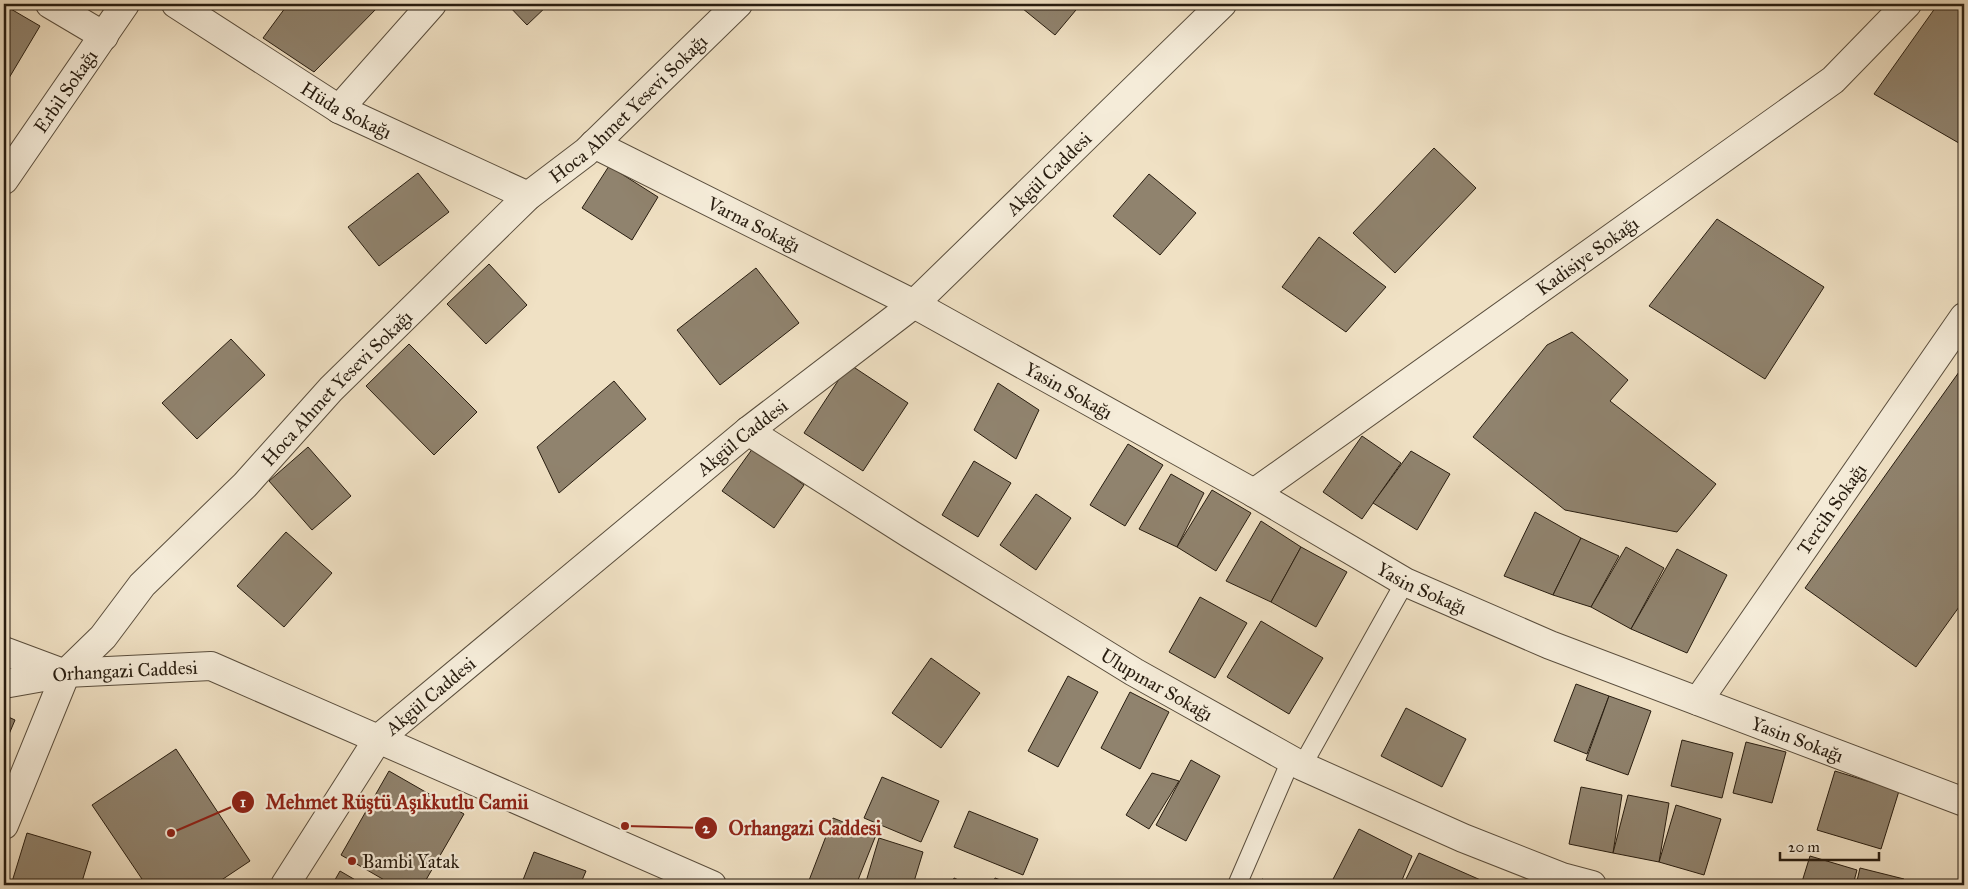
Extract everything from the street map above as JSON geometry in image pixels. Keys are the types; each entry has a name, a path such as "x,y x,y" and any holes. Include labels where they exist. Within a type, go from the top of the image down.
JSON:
{"street":[{"path":"50,4 104,36"},
{"name":"Erbil Sokağı","path":"4,180 125,4"},
{"name":"Hüda Sokağı","path":"176,4 339,110 528,196"},
{"path":"339,110 432,4"},
{"name":"Hoca Ahmet Yesevi Sokağı","path":"4,825 66,673 103,637 142,585 245,485 331,389 528,196 586,152 738,4"},
{"name":"Akgül Caddesi","path":"285,885 378,739 748,431 914,304 1222,4"},
{"name":"Kadisiye Sokağı","path":"1254,493 1834,80 1907,4"},
{"name":"Varna Sokağı","path":"594,144 914,304"},
{"name":"Yasin Sokağı","path":"914,304 1254,493 1405,582 1550,645 1964,802"},
{"name":"Tercih Sokağı","path":"1698,701 1964,317"},
{"name":"Ulupınar Sokağı","path":"748,431 910,534 1134,672 1297,763 1464,838 1562,877 1592,885"},
{"path":"4,651 66,673"},
{"name":"Orhangazi Caddesi","path":"4,684 66,673 211,666 712,885"}],"lane":[{"path":"1237,885 1297,763 1405,582"}],"building":[{"path":"288,4 380,5 314,72 263,38"},
{"path":"507,4 549,4 527,25"},
{"path":"1017,4 1081,4 1055,35"},
{"path":"1938,4 1964,4 1964,146 1874,94"},
{"path":"4,5 40,26 9,78 4,75"},
{"path":"1434,148 1476,188 1395,273 1353,233"},
{"path":"609,166 658,197 632,240 582,208"},
{"path":"418,173 449,212 379,266 348,227"},
{"path":"1149,174 1196,213 1160,255 1113,216"},
{"path":"1717,219 1824,287 1765,379 1649,306"},
{"path":"1319,237 1386,287 1346,332 1282,287"},
{"path":"489,264 527,305 486,344 447,304"},
{"path":"756,268 799,323 720,385 677,330"},
{"path":"1572,332 1628,380 1610,401 1716,484 1677,532 1565,510 1473,437 1547,345"},
{"path":"231,339 265,375 197,439 162,403"},
{"path":"409,344 477,412 434,455 366,386"},
{"path":"849,364 908,403 863,471 804,433"},
{"path":"1964,365 1964,600 1916,667 1805,588"},
{"path":"614,381 646,419 559,493 537,447"},
{"path":"998,383 1039,410 1016,459 974,430"},
{"path":"1362,436 1401,463 1362,519 1323,492"},
{"path":"1128,444 1163,465 1125,526 1090,505"},
{"path":"308,447 351,496 312,530 269,481"},
{"path":"753,448 804,485 774,528 722,491"},
{"path":"1411,451 1450,474 1417,530 1373,503"},
{"path":"974,461 1011,483 978,537 942,515"},
{"path":"1171,474 1204,493 1177,547 1139,529"},
{"path":"1212,490 1251,513 1216,571 1177,547"},
{"path":"1036,494 1071,518 1036,570 1000,545"},
{"path":"1535,512 1581,538 1553,595 1504,576"},
{"path":"1261,521 1301,547 1271,602 1226,581"},
{"path":"286,532 332,573 284,627 237,586"},
{"path":"1581,538 1619,556 1591,607 1553,595"},
{"path":"1301,547 1347,572 1316,627 1271,602"},
{"path":"1626,547 1664,568 1631,629 1591,607"},
{"path":"1677,549 1727,575 1687,653 1631,629"},
{"path":"1200,597 1247,623 1215,678 1169,652"},
{"path":"1261,621 1323,658 1289,714 1227,677"},
{"path":"931,658 980,693 941,748 892,713"},
{"path":"1068,676 1098,692 1058,767 1028,751"},
{"path":"1576,684 1609,696 1587,754 1554,741"},
{"path":"1130,692 1169,712 1140,769 1101,748"},
{"path":"1609,696 1651,711 1628,775 1586,760"},
{"path":"1406,708 1466,739 1442,787 1381,756"},
{"path":"4,715 15,720 4,746"},
{"path":"1682,740 1733,753 1722,798 1671,786"},
{"path":"1746,742 1786,752 1772,803 1733,793"},
{"path":"176,749 250,861 214,885 146,885 92,805"},
{"path":"1191,760 1220,776 1186,841 1156,825"},
{"path":"389,771 464,814 423,885 393,885 341,855"},
{"path":"1835,771 1899,791 1881,849 1817,830"},
{"path":"1152,773 1179,781 1149,829 1126,815"},
{"path":"882,777 939,801 921,842 864,818"},
{"path":"1581,787 1622,795 1613,853 1569,844"},
{"path":"1628,795 1669,803 1659,862 1613,853"},
{"path":"1676,805 1721,819 1704,875 1659,862"},
{"path":"969,811 1038,839 1023,875 954,847"},
{"path":"833,818 876,835 856,885 815,885 808,883"},
{"path":"1359,829 1412,856 1400,885 1330,885"},
{"path":"27,833 91,852 81,885 11,885"},
{"path":"879,838 923,852 913,885 865,885"},
{"path":"534,852 586,871 580,885 521,885"},
{"path":"1419,853 1492,885 1403,885"},
{"path":"1810,856 1857,870 1853,885 1801,885"},
{"path":"1860,868 1904,879 1902,885 1856,885"},
{"path":"340,871 364,885 332,885"},
{"path":"954,878 970,885 951,885"},
{"path":"995,878 1014,885 992,885"},
{"path":"1262,879 1278,885 1260,885"}],"place":[{"name":"Orhangazi Caddesi","path":"625,826"},
{"name":"Mehmet Rüştü Aşıkkutlu Camii","path":"171,833"},
{"name":"Bambi Yatak","path":"352,861"}]}
